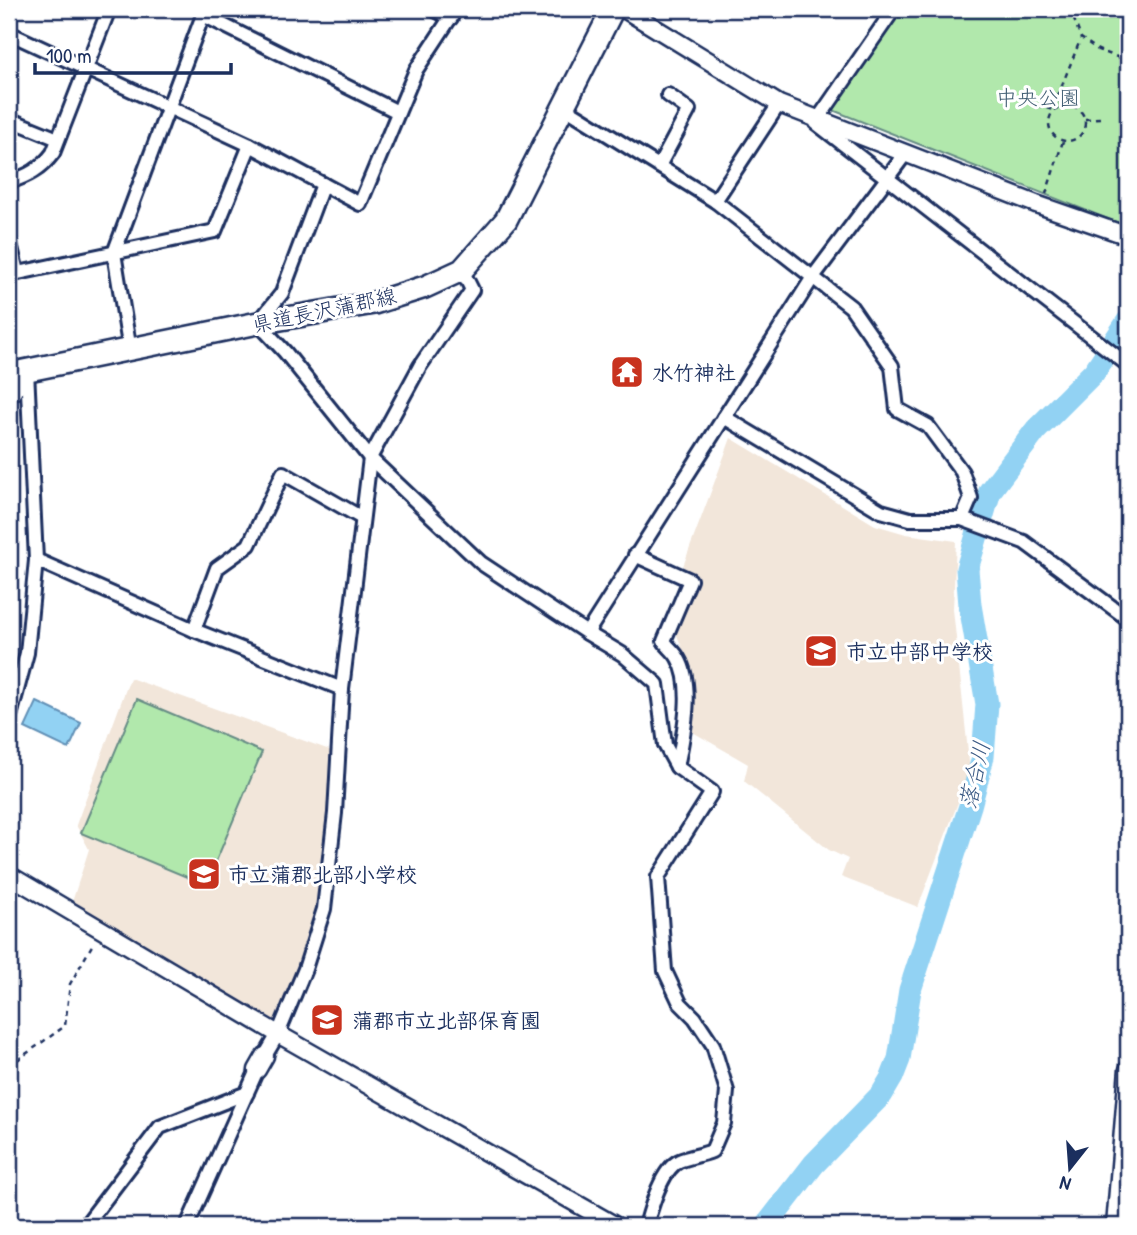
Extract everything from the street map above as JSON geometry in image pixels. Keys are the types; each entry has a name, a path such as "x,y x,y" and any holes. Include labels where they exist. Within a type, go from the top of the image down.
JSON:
{"main road":[{"name":"県道長沢蒲郡線","path":"18,372 258,323 374,303 425,287 462,270 506,220 613,9"}],"street":[{"path":"9,182 31,174 53,153 109,9"},
{"path":"9,33 250,145 360,204 416,70 453,13 433,9"},
{"path":"624,9 779,104 1036,204 1128,236"},
{"path":"811,116 894,9"},
{"path":"130,351 114,253 203,15 398,112"},
{"path":"659,166 689,110 668,95"},
{"path":"715,201 779,104"},
{"path":"562,106 715,201 851,307 892,366 897,409 928,426 962,472 971,498 964,520"},
{"path":"811,116 1125,363"},
{"path":"9,119 58,139"},
{"path":"9,239 13,274 215,231 250,145"},
{"path":"587,633 813,277 906,152"},
{"path":"323,184 282,293 258,323 285,352 370,458 481,564 622,654 657,684 665,745 677,767 712,792 658,877 665,971 680,1003 695,1018 713,1045 727,1091 724,1123 712,1151 678,1162 672,1168 655,1196 646,1226"},
{"path":"187,1226 257,1070 278,1034 305,969 324,909 335,813 342,689 370,458 420,366 472,290 462,270"},
{"path":"9,396 15,392 18,372"},
{"path":"9,731 9,720 27,653 36,560 18,372"},
{"path":"724,417 881,511 910,519 964,520 1024,542 1128,619"},
{"path":"194,630 217,568 250,545 283,473 362,518"},
{"path":"635,555 690,580 664,641 678,658 685,676 685,725 677,767"},
{"path":"36,560 194,630 342,689"},
{"path":"9,875 278,1034 616,1226"},
{"path":"1115,1226 1128,1069"},
{"path":"85,1226 160,1127 247,1093"}],"path":[{"path":"1070,9 1081,38 1098,50 1128,61"},
{"path":"1061,105 1058,96 1081,38"},
{"path":"1037,105 1053,110"},
{"path":"1061,105 1072,105 1080,110 1085,119 1085,128 1080,136 1072,140 1063,141 1049,128 1053,110 1061,105"},
{"path":"1085,119 1100,118"},
{"path":"1036,204 1045,195 1063,141"},
{"path":"9,1066 65,1026 70,985 100,930"}],"shaded area":[{"name":"市立中部中学校","path":"731,438 875,525 906,534 956,541 953,609 970,771 918,907 841,877 848,859 829,850 744,781 748,764 691,731 692,673 675,630 697,578 682,569"},
{"name":"市立蒲郡北部小学校","path":"130,678 338,753 324,909 278,1034 71,913 89,849 76,825"}],"green space":[{"name":"中央公園","path":"904,9 1128,9 1128,227 830,109"},
{"path":"137,699 262,752 206,885 81,833"}],"water":[{"path":"37,702 81,723 69,749 25,728"}],"waterway":[{"name":"落合川","path":"766,1226 814,1164 882,1094 899,1059 910,990 970,806 983,757 987,704 970,605 967,569 990,491 1036,430 1094,372 1128,321"}],"place":[{"name":"水竹神社","path":"627,372"},
{"name":"市立中部中学校","path":"821,651"},
{"name":"市立蒲郡北部小学校","path":"204,874"},
{"name":"蒲郡市立北部保育園","path":"327,1020"}]}
